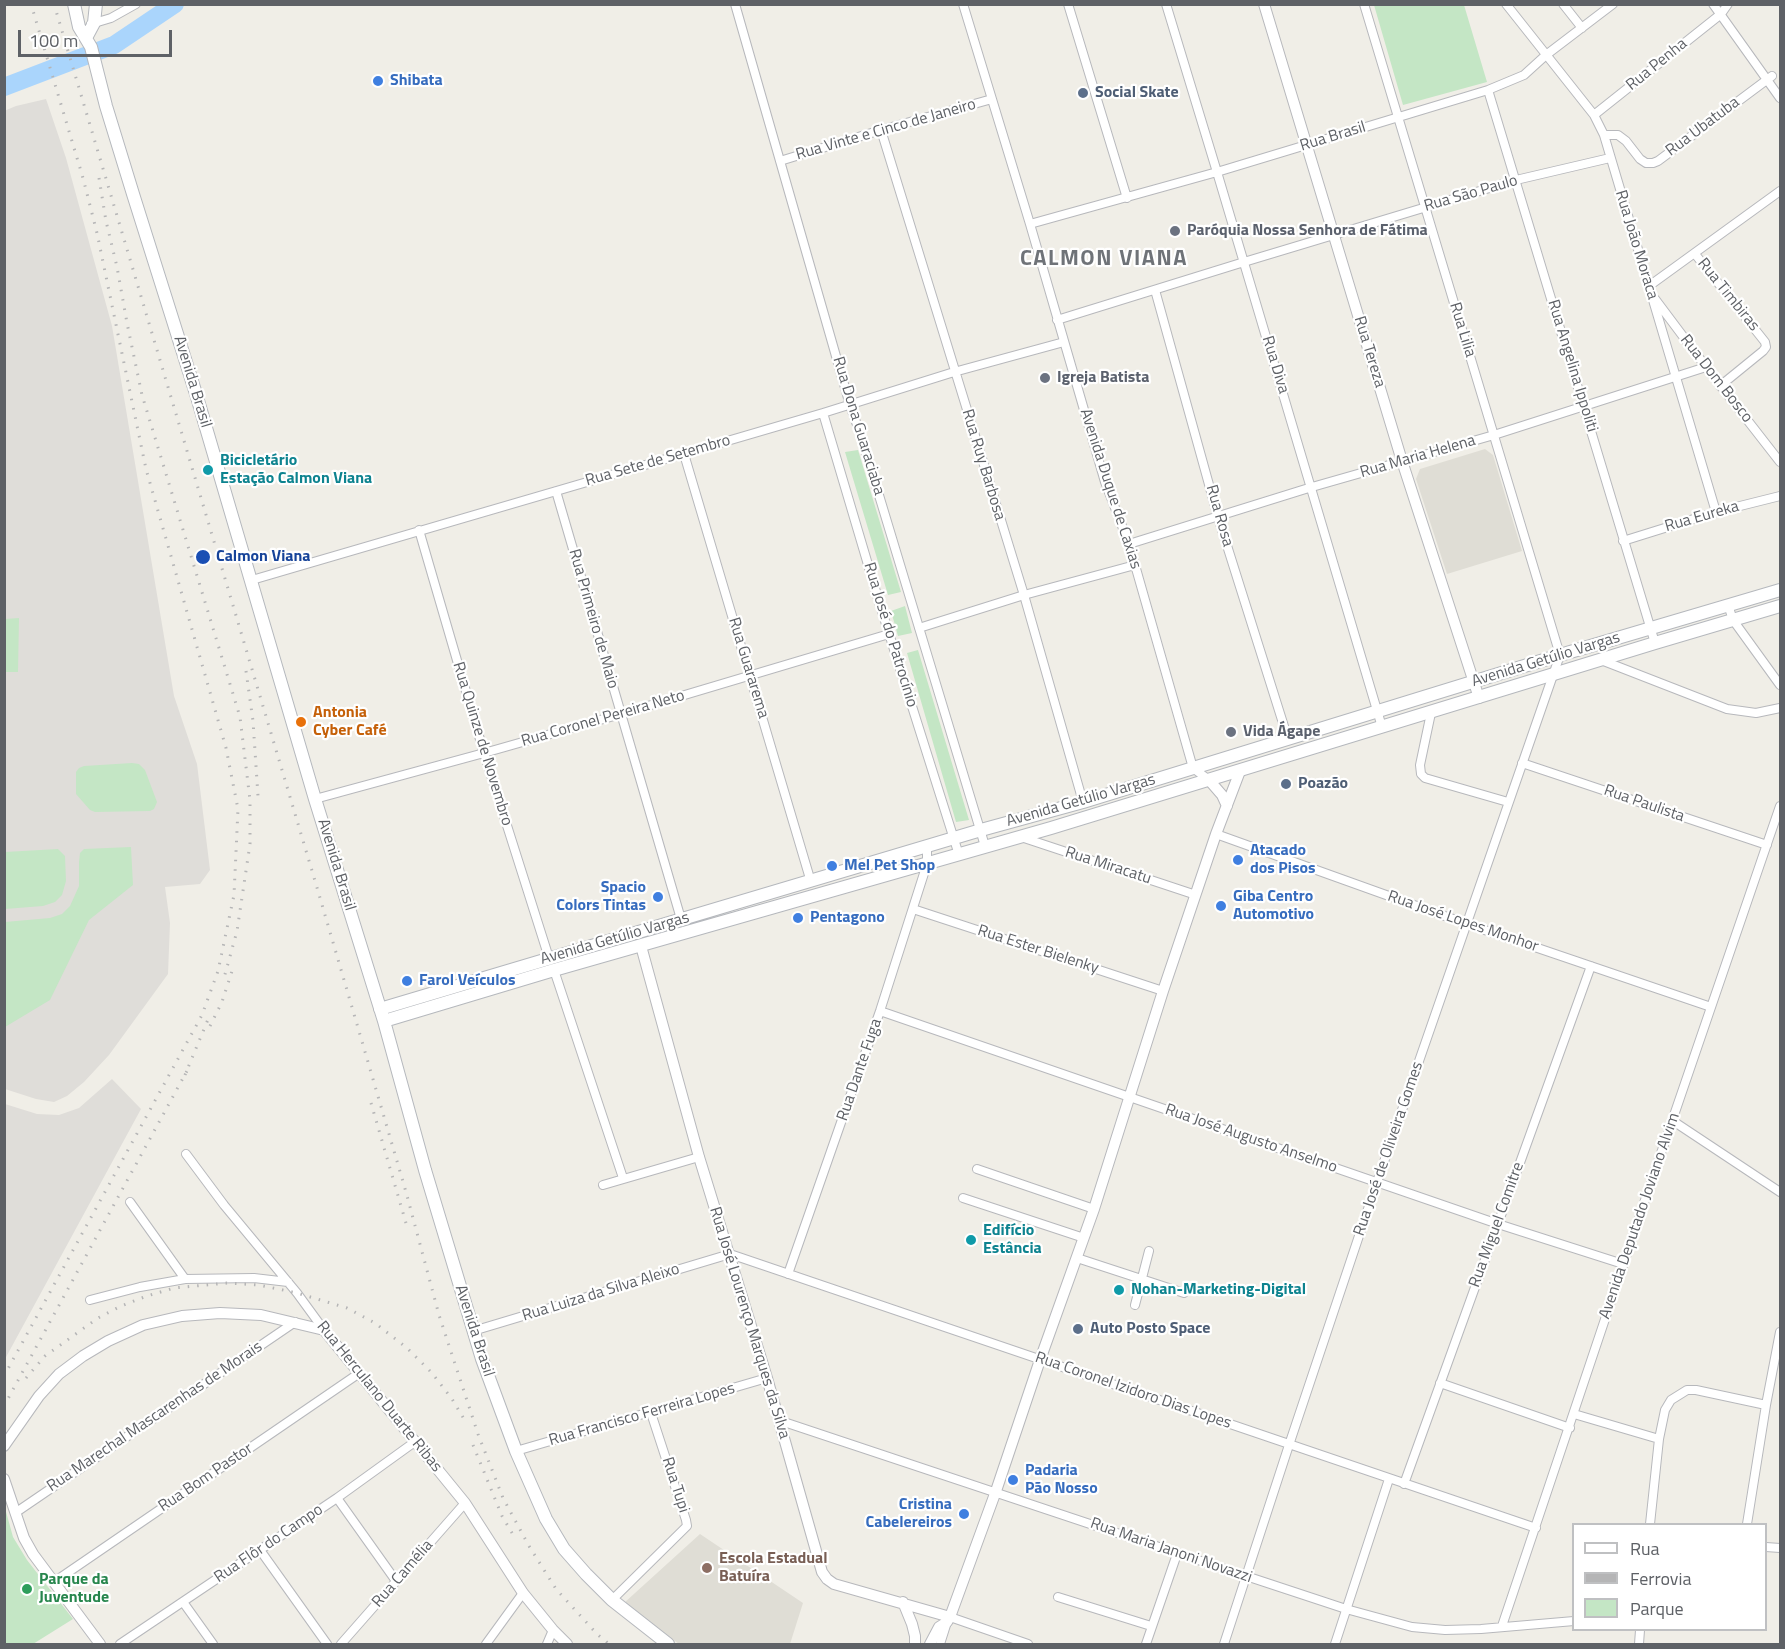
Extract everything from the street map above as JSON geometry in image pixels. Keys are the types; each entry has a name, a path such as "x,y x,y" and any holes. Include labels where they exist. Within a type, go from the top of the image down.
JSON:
{"main road":[{"name":"Avenida Brasil","path":"74,4 79,27 88,42 96,66 133,194 197,397 315,799 382,1015 473,1331 516,1451 546,1519 564,1549 612,1600 668,1644"},
{"path":"88,42 94,23 96,4"},
{"name":"Avenida Getúlio Vargas","path":"382,1015 551,964 681,919 1083,802 1560,655 1780,590"},
{"name":"Avenida Getúlio Vargas","path":"551,964 641,946 1021,837 1780,606"},
{"path":"641,946 641,940 646,935 675,924 681,919"}],"street":[{"path":"79,27 111,18 136,4"},
{"name":"Rua Dona Guaraciaba","path":"735,4 850,405 985,846"},
{"name":"Avenida Duque de Caxias","path":"963,4 1105,482 1129,544 1193,768"},
{"path":"1068,4 1127,198"},
{"name":"Rua Diva","path":"1166,4 1382,727"},
{"name":"Rua Tereza","path":"1264,4 1402,461 1479,698"},
{"name":"Rua Lilia","path":"1364,4 1560,655"},
{"name":"Rua João Moraca","path":"1506,4 1594,115 1604,135 1716,512"},
{"path":"1563,4 1582,28"},
{"name":"Rua Brasil","path":"1030,224 1217,172 1488,90 1524,75 1545,55 1613,4"},
{"path":"1713,4 1759,68 1769,77 1780,82"},
{"name":"Rua Penha","path":"1594,115 1721,14 1728,4"},
{"path":"1769,77 1780,98"},
{"name":"Rua Ubatuba","path":"1604,135 1618,135 1626,141 1640,159 1646,163 1653,163 1769,77"},
{"name":"Rua Angelina Ippoliti","path":"1488,90 1655,643"},
{"name":"Rua Vinte e Cinco de Janeiro","path":"780,161 992,99"},
{"name":"Rua Ruy Barbosa","path":"881,130 1024,595 1083,802"},
{"name":"Rua São Paulo","path":"1058,320 1516,180 1610,158"},
{"path":"1650,290 1780,191"},
{"name":"Rua Timbiras","path":"1695,254 1765,342 1766,347 1720,386"},
{"name":"Rua Rosa","path":"1155,290 1218,517 1288,739"},
{"name":"Rua Dom Bosco","path":"1650,290 1706,368 1779,457"},
{"name":"Rua Sete de Setembro","path":"252,580 823,413 954,372 1064,342"},
{"name":"Rua Maria Helena","path":"1129,544 1312,487 1494,435 1706,368"},
{"name":"Rua José do Patrocínio","path":"823,413 889,634 959,855"},
{"name":"Rua Guararema","path":"684,454 811,882"},
{"name":"Rua Primeiro de Maio","path":"556,491 681,919"},
{"name":"Rua Eureka","path":"1623,541 1716,512 1780,496"},
{"name":"Rua Quinze de Novembro","path":"419,530 484,753 551,964 623,1178"},
{"path":"919,628 1024,595 1135,565"},
{"path":"1728,605 1733,620 1780,685"},
{"name":"Rua Coronel Pereira Neto","path":"315,799 621,714 889,634"},
{"name":"Rua José de Oliveira Gomes","path":"1224,1644 1377,1182 1560,655"},
{"path":"1601,660 1727,709 1756,713 1780,708"},
{"path":"1431,713 1420,765 1421,774 1425,778 1508,802"},
{"name":"Rua Paulista","path":"1522,763 1767,845"},
{"path":"1193,768 1209,780 1222,795 1227,806"},
{"path":"940,1644 1094,1209 1163,991 1216,834 1240,771"},
{"name":"Avenida Deputado Joviano Alvim","path":"1502,1626 1711,1007 1767,845 1779,818 1780,806"},
{"name":"Rua José Lopes Monhor","path":"1216,834 1467,924 1711,1007"},
{"name":"Rua Miracatu","path":"1021,837 1196,895"},
{"name":"Rua Dante Fuga","path":"788,1275 880,1011 927,864 927,846"},
{"name":"Rua Ester Bielenky","path":"913,909 1163,991"},
{"name":"Rua José Lourenço Marques da Silva","path":"641,946 699,1157 730,1254 822,1572 834,1584 903,1602 949,1619"},
{"name":"Rua Miguel Comitre","path":"1404,1484 1591,966"},
{"name":"Rua José Augusto Anselmo","path":"880,1011 1498,1224 1623,1264"},
{"path":"1673,1121 1780,1192"},
{"name":"Rua Herculano Duarte Ribas","path":"186,1154 358,1374 416,1441 465,1503 523,1593 567,1644"},
{"path":"603,1185 699,1157"},
{"path":"977,1169 1094,1209"},
{"path":"963,1198 1084,1238"},
{"path":"130,1202 185,1279"},
{"path":"1136,1305 1149,1251"},
{"name":"Rua Coronel Izidoro Dias Lopes","path":"730,1254 1536,1528"},
{"name":"Rua Luiza da Silva Aleixo","path":"473,1331 730,1254"},
{"path":"1077,1258 1184,1293"},
{"path":"90,1300 140,1287 185,1279 254,1278 288,1282"},
{"path":"4,1446 39,1396 59,1374 108,1341 143,1325 182,1316 220,1313 261,1315 324,1330"},
{"name":"Rua Marechal Mascarenhas de Morais","path":"15,1513 295,1322"},
{"path":"1747,1523 1780,1332"},
{"name":"Rua Bom Pastor","path":"54,1582 358,1374"},
{"name":"Rua Francisco Ferreira Lopes","path":"516,1451 766,1378"},
{"path":"1440,1383 1570,1428"},
{"path":"1650,1523 1659,1439 1665,1410 1671,1400 1687,1390 1696,1390 1766,1405"},
{"name":"Rua Tupi","path":"612,1600 687,1526 687,1520 651,1413"},
{"path":"1574,1414 1659,1439"},
{"name":"Rua Maria Janoni Novazzi","path":"778,1420 996,1491 1177,1554 1346,1609 1412,1627 1445,1630 1481,1629 1572,1621"},
{"name":"Rua Flôr do Campo","path":"120,1644 337,1498 416,1441"},
{"path":"4,1479 24,1538 33,1554 100,1644"},
{"path":"1335,1644 1389,1479"},
{"path":"337,1498 396,1581"},
{"name":"Rua Camélia","path":"341,1644 465,1503"},
{"path":"260,1550 327,1644"},
{"path":"1146,1644 1177,1554"},
{"path":"486,1644 523,1593"},
{"path":"1058,1597 1151,1626"},
{"path":"183,1602 213,1644"},
{"path":"903,1602 912,1624 915,1644"},
{"path":"930,1644 939,1627 949,1619"},
{"path":"949,1619 1028,1644"},
{"path":"547,1644 553,1630"}],"shaded area":[{"path":"46,99 66,158 112,326 174,696 197,764 210,870 200,884 165,887 170,923 168,974 109,1055 84,1082 67,1096 54,1102 5,1089 4,111"},
{"path":"1485,449 1493,455 1522,551 1447,574 1416,479 1420,469"},
{"path":"112,1079 141,1109 5,1359 5,1104 37,1114 59,1115 79,1108"},
{"name":"Escola Estadual Batuíra","path":"700,1534 803,1603 790,1644 679,1644 624,1603"}],"green space":[{"path":"1374,5 1464,5 1487,82 1403,105"},
{"path":"858,450 901,592 888,595 845,452"},
{"path":"905,606 912,633 898,636 891,611"},
{"path":"19,618 18,672 5,672 5,619"},
{"path":"918,650 969,820 956,822 907,653"},
{"path":"139,764 145,770 157,802 154,809 95,812 90,810 76,794 76,772 79,768"},
{"path":"131,847 133,885 89,920 50,1000 5,1027 5,922 50,918 62,914 70,906 79,886 80,853 84,849"},
{"path":"58,849 65,856 66,881 62,895 55,902 43,906 5,909 5,852"},
{"name":"Parque da Juventude","path":"5,1508 13,1537 27,1560 73,1619 33,1644 5,1644"}],"waterway":[{"path":"4,87 114,45 175,4"}],"railway":[{"path":"4,1376 202,1015 218,971 234,895 238,809 226,748 146,469 97,233 83,178 31,4"},
{"path":"54,4 318,891 406,1192 439,1315 478,1434 503,1498 529,1546 556,1589 609,1644"},
{"path":"99,178 142,395 240,717 250,800 250,844 237,931 224,978"},
{"path":"246,671 253,721 258,796"},
{"path":"210,1026 222,1002 232,971"},
{"path":"185,1075 209,1017"},
{"path":"4,1406 188,1069"},
{"path":"371,1103 408,1230"},
{"path":"26,1378 45,1356 98,1318 121,1306 174,1288 227,1283 259,1285 297,1293 347,1308 375,1323 407,1348 432,1373 464,1419"},
{"path":"473,1445 502,1516 515,1538"}],"place":[{"name":"Shibata","path":"378,81"},
{"name":"Social Skate","path":"1083,93"},
{"name":"Paróquia Nossa Senhora de Fátima","path":"1175,231"},
{"name":"Igreja Batista","path":"1045,378"},
{"name":"Bicicletário Estação Calmon Viana","path":"208,470"},
{"name":"Calmon Viana","path":"203,557"},
{"name":"Antonia Cyber Café","path":"301,722"},
{"name":"Vida Ágape","path":"1231,732"},
{"name":"Poazão","path":"1286,784"},
{"name":"Atacado dos Pisos","path":"1238,860"},
{"name":"Mel Pet Shop","path":"832,866"},
{"name":"Spacio Colors Tintas","path":"658,897"},
{"name":"Giba Centro Automotivo","path":"1221,906"},
{"name":"Pentagono","path":"798,918"},
{"name":"Farol Veículos","path":"407,981"},
{"name":"Edifício Estância","path":"971,1240"},
{"name":"Nohan-Marketing-Digital","path":"1119,1290"},
{"name":"Auto Posto Space","path":"1078,1329"},
{"name":"Padaria Pão Nosso","path":"1013,1480"},
{"name":"Cristina Cabelereiros","path":"964,1514"},
{"name":"Escola Estadual Batuíra","path":"707,1568"},
{"name":"Parque da Juventude","path":"27,1589"}],"district":[{"name":"CALMON VIANA","path":"1104,260"}]}
